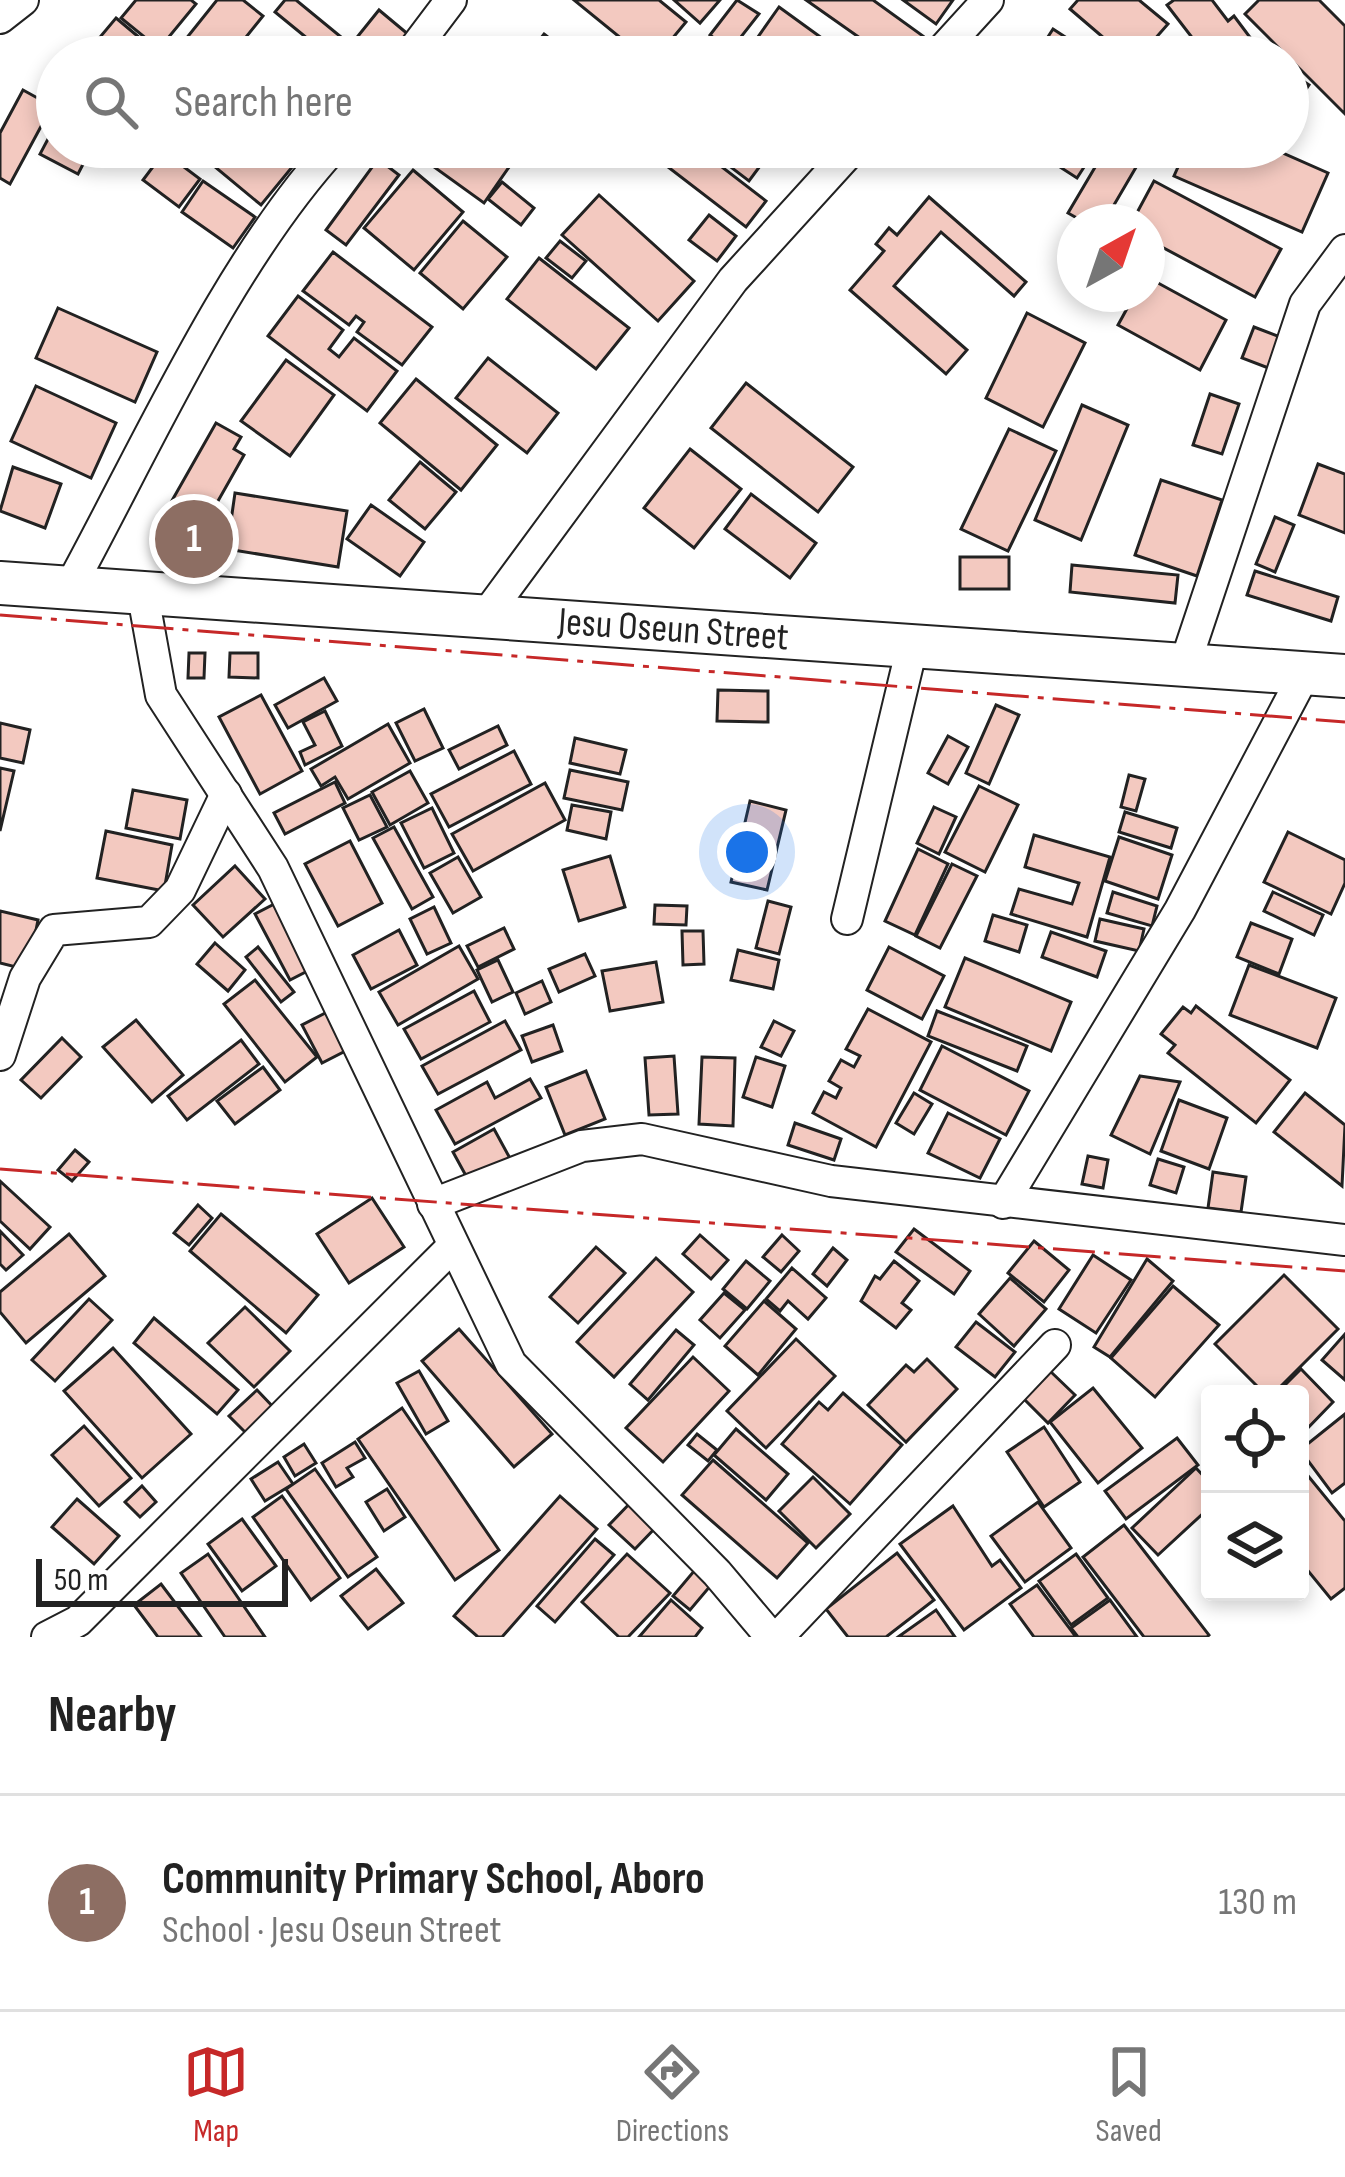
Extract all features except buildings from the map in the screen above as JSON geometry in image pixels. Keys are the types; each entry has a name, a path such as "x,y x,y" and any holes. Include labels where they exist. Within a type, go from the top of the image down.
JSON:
{"main road":[{"name":"Jesu Oseun Street","path":"0,583 1325,673"}],"street":[{"path":"0,18 22,0"},
{"path":"424,36 452,0"},
{"path":"955,36 988,0"},
{"path":"70,587 238,279 314,168"},
{"path":"487,614 733,280 835,168"},
{"path":"1186,661 1304,304 1345,250"},
{"path":"142,590 161,694 273,868 511,1364 774,1637 1054,1345"},
{"path":"848,919 913,643"},
{"path":"1003,1203 1325,673"},
{"path":"0,1055 25,978 54,930 149,922 180,890 226,794"},
{"path":"433,1204 582,1146 642,1138 831,1181 1345,1240"},
{"path":"47,1637 78,1621 453,1246"}],"power":[{"path":"0,615 1345,722"},
{"path":"0,1169 1345,1271"}],"place":[{"name":"Community Primary School, Aboro","path":"194,539"}]}
